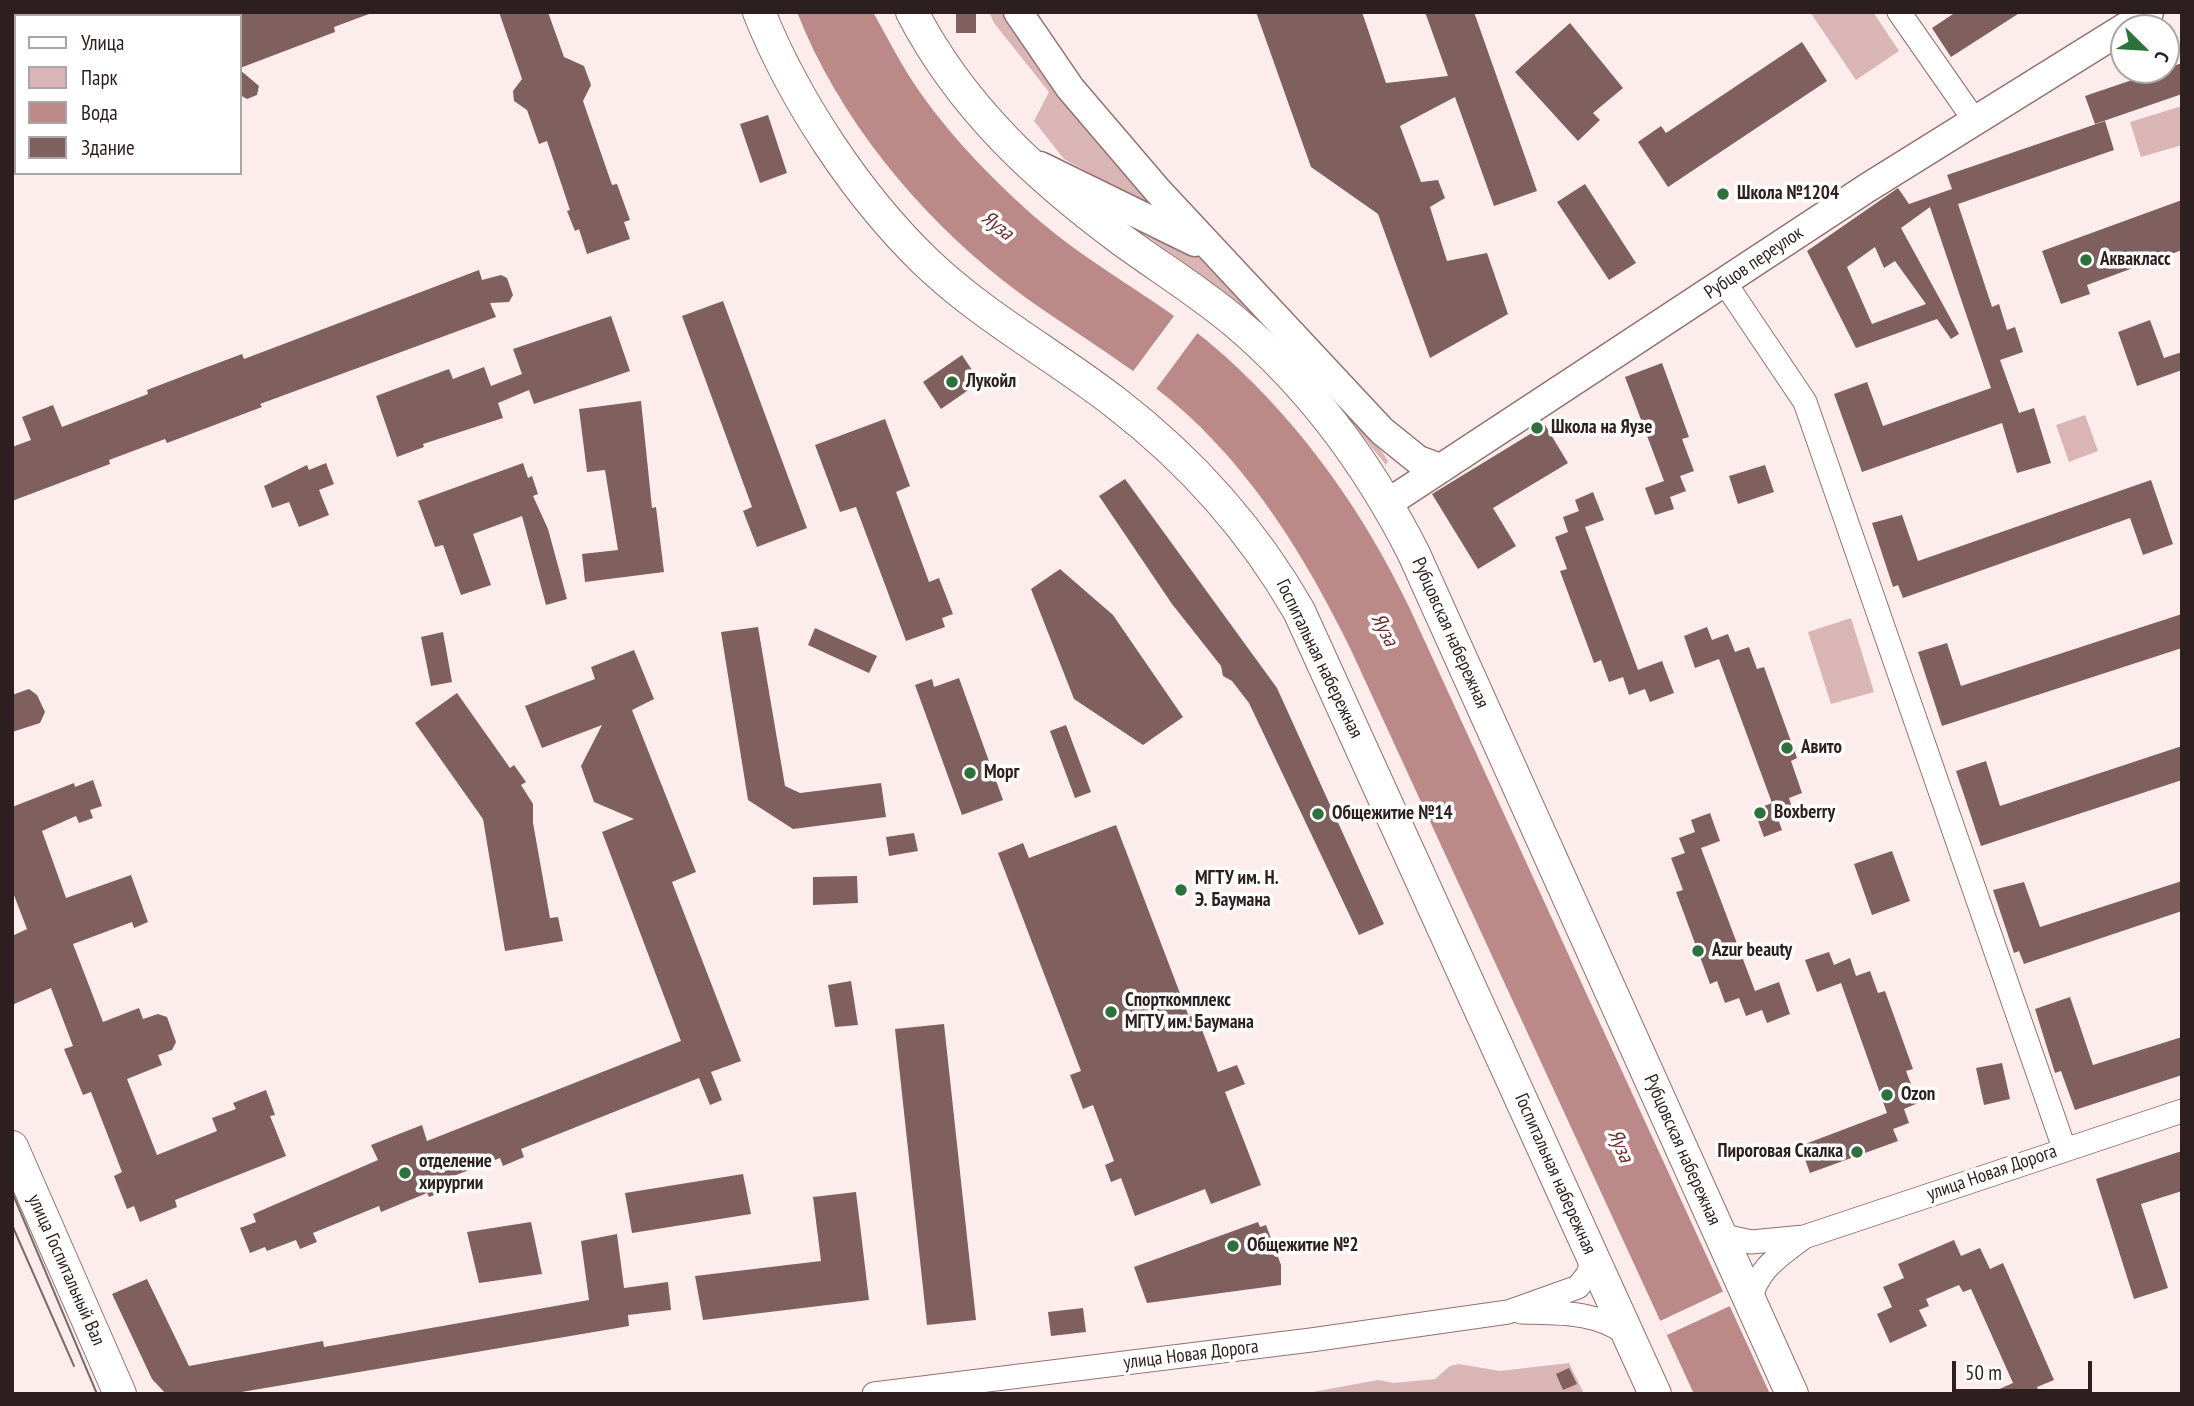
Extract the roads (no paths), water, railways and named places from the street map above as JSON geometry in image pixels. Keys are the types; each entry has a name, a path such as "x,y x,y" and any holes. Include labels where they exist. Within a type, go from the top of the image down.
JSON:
{"main road":[{"name":"Госпитальная набережная","path":"759,12 772,47 816,124 854,179 925,260 999,323 1113,401 1148,429 1215,492 1271,562 1299,611 1655,1394"},
{"name":"Рубцовская набережная","path":"912,12 933,51 977,111 1021,158 1123,241 1235,322 1322,410 1388,503 1414,554 1792,1394"},
{"name":"улица Госпитальный Вал","path":"12,1147 120,1394"}],"street":[{"path":"1018,12 1070,88 1158,191 1348,395 1418,460 1440,468"},
{"path":"1899,12 1975,121"},
{"name":"Рубцов переулок","path":"1388,503 1975,121 2110,37"},
{"path":"1021,158 1175,230 1231,269"},
{"path":"1725,283 1805,402 2064,1148"},
{"path":"1348,395 1368,473"},
{"name":"улица Новая Дорога","path":"1720,1235 1751,1242 1804,1237 2064,1148 2182,1111"},
{"name":"улица Новая Дорога","path":"1751,1301 1754,1286 1764,1268 1804,1237"},
{"name":"улица Новая Дорога","path":"1508,1312 1578,1287 1589,1273 1592,1254"},
{"name":"улица Новая Дорога","path":"874,1394 1508,1312 1583,1314 1602,1320 1629,1335"}],"water":[{"name":"Яуза","path":"797,12 873,12 902,65 926,101 990,175 1064,241 1182,321 1226,357 1282,413 1330,474 1373,539 1410,609 1770,1394 1694,1394 1351,650 1315,582 1275,517 1228,456 1173,402 1005,282 972,255 911,194 883,160 834,89"}],"tram line":[{"path":"12,1192 97,1394"},
{"path":"12,1225 74,1366"}],"place":[{"name":"Школа №1204","path":"1723,194"},
{"name":"Аквакласс","path":"2086,260"},
{"name":"Лукойл","path":"952,382"},
{"name":"Школа на Яузе","path":"1537,428"},
{"name":"Авито","path":"1787,748"},
{"name":"Морг","path":"970,773"},
{"name":"Boxberry","path":"1760,813"},
{"name":"Общежитие №14","path":"1318,814"},
{"name":"МГТУ им. Н. Э. Баумана","path":"1181,890"},
{"name":"Azur beauty","path":"1698,951"},
{"name":"Спорткомплекс МГТУ им. Баумана","path":"1111,1012"},
{"name":"Ozon","path":"1887,1095"},
{"name":"Пироговая Скалка","path":"1857,1152"},
{"name":"отделение хирургии","path":"405,1173"},
{"name":"Общежитие №2","path":"1233,1246"}]}
